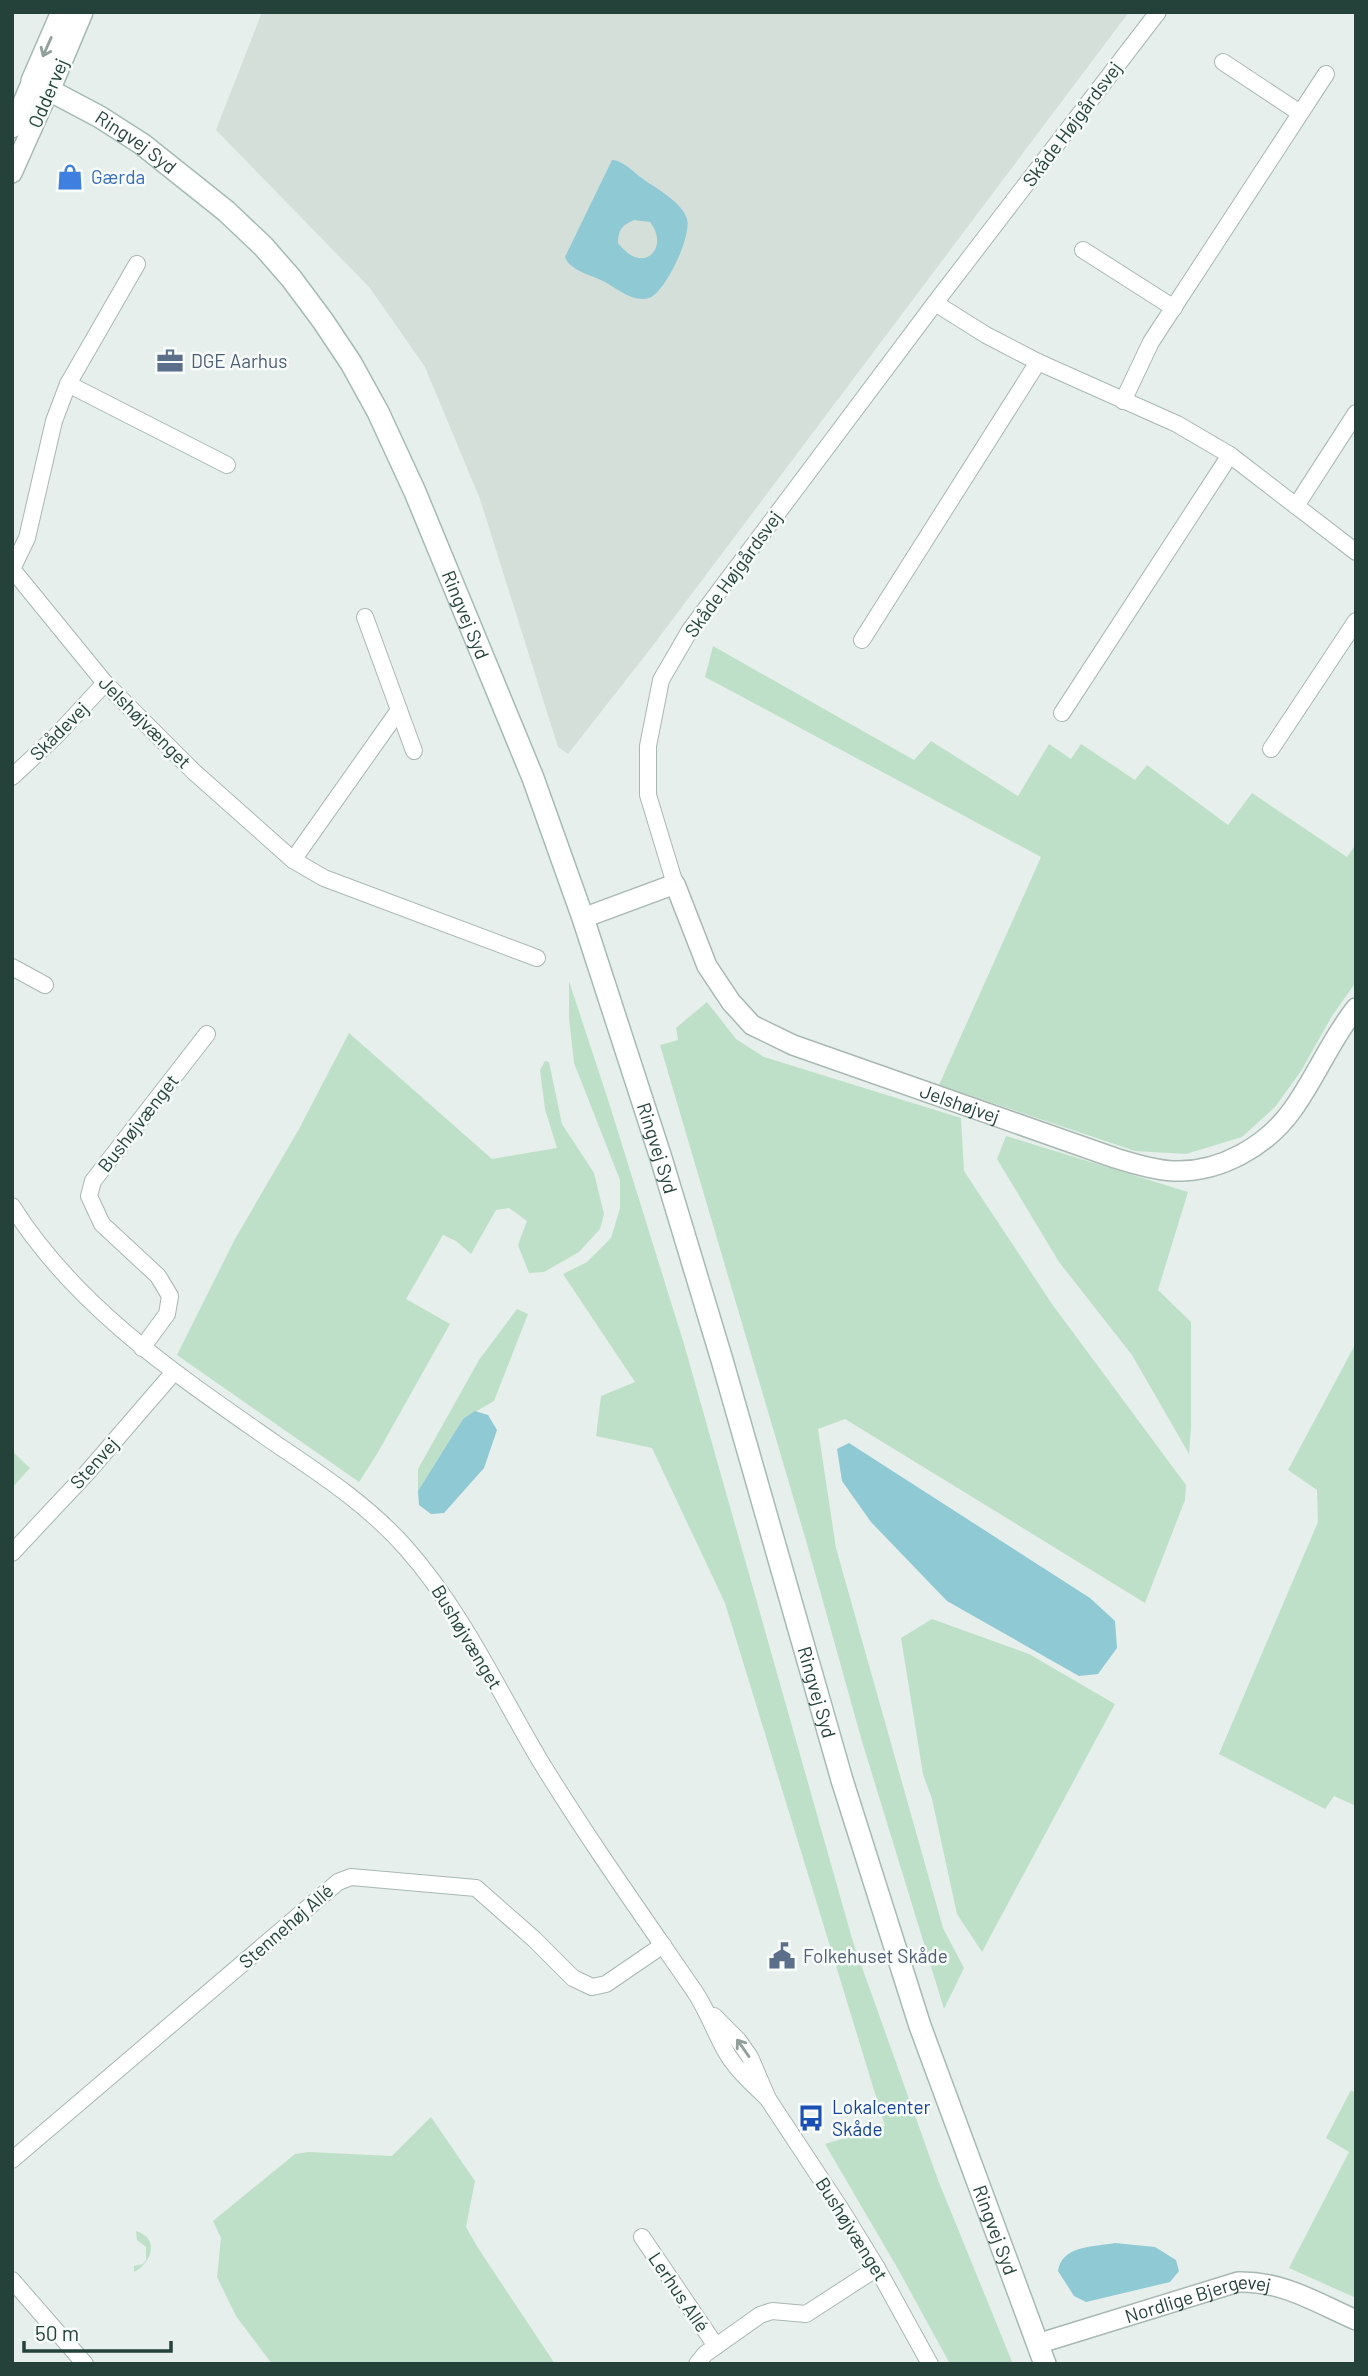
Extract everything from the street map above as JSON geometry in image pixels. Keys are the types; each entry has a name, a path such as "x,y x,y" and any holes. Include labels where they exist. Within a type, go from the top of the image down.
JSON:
{"main road":[{"name":"Oddervej","path":"41,85 62,12"},
{"name":"Oddervej","path":"41,85 82,12"},
{"name":"Ringvej Syd","path":"41,85 100,117 142,144 226,211 291,278 351,363 378,412 415,492 533,778 583,918 715,1335 842,1780 916,2013 1041,2354"}],"street":[{"name":"Skåde Højgårdsvej","path":"675,884 648,794 648,746 661,680 691,630 1158,12"},
{"path":"1223,62 1300,113"},
{"path":"1123,401 1152,342 1326,74"},
{"name":"Oddervej","path":"12,128 41,85"},
{"name":"Oddervej","path":"12,173 41,85"},
{"path":"1083,250 1174,307"},
{"name":"Jelshøjvænget","path":"137,264 68,384 54,421 27,538 12,569 105,683 193,771 293,860 324,878 537,958"},
{"path":"936,303 986,335 1038,362 1177,424 1230,455 1356,551"},
{"path":"862,640 1038,362"},
{"path":"68,384 227,465"},
{"path":"1296,506 1356,413"},
{"path":"1062,713 1230,455"},
{"path":"365,617 414,751"},
{"path":"1271,749 1356,621"},
{"name":"Skådevej","path":"12,777 57,735 105,683"},
{"path":"293,860 399,710"},
{"path":"583,918 675,884"},
{"name":"Jelshøjvej","path":"675,884 707,966 731,1002 752,1025 793,1045 1150,1168 1175,1171 1221,1163 1258,1145 1276,1131 1294,1108 1356,1008"},
{"path":"12,967 44,985"},
{"name":"Bushøjvænget","path":"142,1348 167,1314 170,1296 158,1276 102,1224 89,1196 93,1181 207,1034"},
{"name":"Bushøjvænget","path":"12,1206 46,1253 94,1304 142,1348 342,1489 388,1529 424,1569 574,1814 705,2007 738,2040 750,2057 768,2099 877,2268 930,2364"},
{"name":"Stenvej","path":"12,1553 86,1474 174,1372"},
{"name":"Stennehøj Allé","path":"12,2160 338,1882 351,1877 476,1888 573,1978 585,1985 598,1987 606,1984 663,1945"},
{"name":"Lerhus Allé","path":"642,2237 716,2346"},
{"name":"Lerhus Allé","path":"697,2364 716,2346 766,2312 780,2311 798,2315 812,2312 877,2268"},
{"path":"12,2280 85,2364"},
{"name":"Nordlige Bjergevej","path":"1041,2354 1238,2282 1260,2281 1279,2286 1356,2320"}],"shaded area":[{"path":"262,12 1129,12 651,648 568,754 558,747 480,499 425,367 370,288 216,130"}],"green space":[{"path":"713,646 914,760 931,741 1018,796 1049,744 1071,759 1081,744 1135,780 1147,765 1228,825 1252,793 1347,857 1356,844 1356,982 1332,1016 1301,1071 1275,1107 1242,1137 1186,1154 1135,1151 939,1085 1041,857 705,677"},
{"path":"569,981 684,1344 853,1942 938,2180 1013,2364 950,2364 825,2144 885,2126 725,1603 652,1448 596,1436 601,1396 635,1382 563,1274 587,1262 611,1238 620,1208 620,1180 574,1063 569,1018"},
{"path":"707,1002 736,1039 764,1057 961,1118 964,1171 1052,1304 1186,1485 1185,1500 1145,1603 845,1419 818,1429 836,1548 943,1928 964,1968 944,2009 861,1738 807,1544 660,1045 678,1040 676,1028"},
{"path":"349,1033 492,1159 557,1148 545,1109 540,1070 545,1061 549,1062 562,1124 594,1173 604,1214 600,1229 579,1252 544,1272 529,1273 518,1245 527,1221 509,1208 496,1210 471,1254 456,1241 443,1235 406,1299 450,1324 359,1482 177,1355 235,1239 299,1129"},
{"path":"1006,1136 1188,1192 1158,1290 1191,1322 1189,1454 1132,1355 1059,1262 997,1159"},
{"path":"517,1309 528,1314 494,1401 463,1419 418,1491 418,1469 479,1360"},
{"path":"1356,1343 1356,1806 1334,1796 1325,1809 1219,1754 1318,1522 1317,1490 1288,1470"},
{"path":"12,1451 30,1468 12,1488"},
{"path":"932,1619 1029,1654 1115,1704 982,1952 957,1914 932,1799 923,1774 901,1638"},
{"path":"1351,2090 1356,2094 1356,2298 1289,2268 1349,2152 1326,2138"},
{"path":"431,2117 475,2181 466,2227 555,2364 272,2364 236,2316 217,2277 221,2238 213,2221 295,2154 309,2152 392,2156"},
{"path":"136,2231 148,2239 151,2251 145,2263 134,2272 134,2266 143,2264 146,2260 146,2247 137,2240"}],"water":[{"path":"612,160 624,164 668,196 680,207 687,219 685,238 676,263 662,286 649,298 637,299 626,295 576,269 565,257","holes":["634,220 650,222 655,231 656,249 645,258 637,258 618,243 620,231"]},
{"path":"475,1411 488,1415 497,1430 484,1468 444,1513 431,1514 419,1505 418,1491 463,1419"},
{"path":"849,1443 1090,1598 1115,1621 1117,1648 1098,1674 1079,1676 947,1601 871,1522 842,1481 837,1449"},
{"path":"1115,2243 1155,2247 1176,2260 1179,2271 1170,2282 1086,2302 1074,2296 1058,2271 1061,2262 1066,2256 1080,2249"}],"place":[{"name":"Gærda","path":"70,177"},
{"name":"DGE Aarhus","path":"170,361"},
{"name":"Folkehuset Skåde","path":"782,1956"},
{"name":"Lokalcenter Skåde","path":"811,2118"}]}
